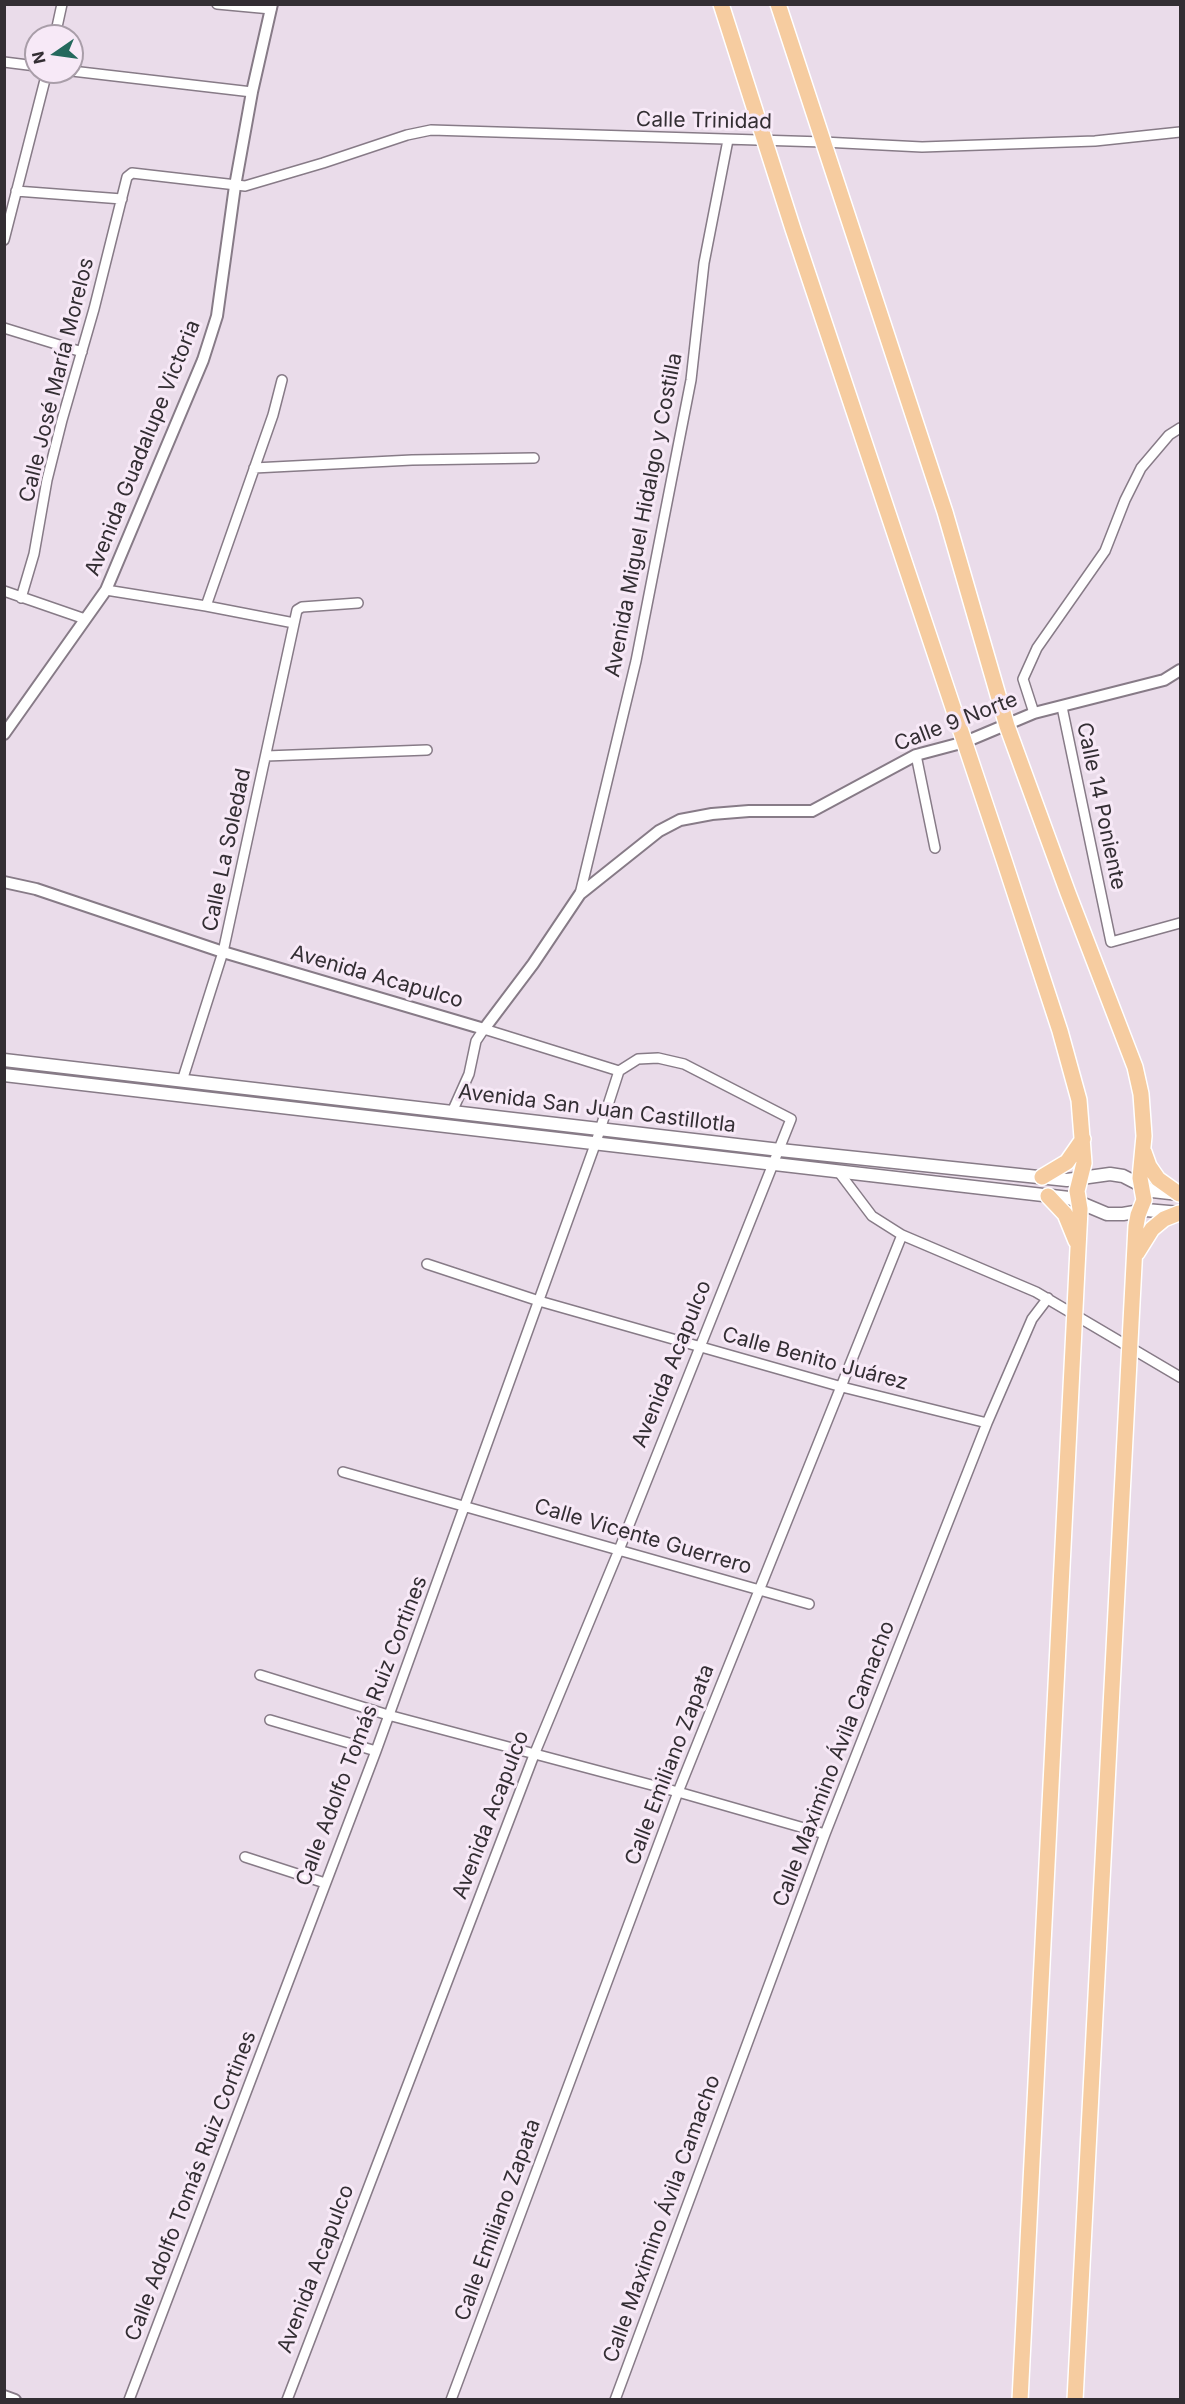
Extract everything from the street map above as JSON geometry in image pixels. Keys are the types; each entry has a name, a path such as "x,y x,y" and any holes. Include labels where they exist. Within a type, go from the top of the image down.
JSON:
{"highway":[{"path":"721,4 1070,1066 1078,1100 1083,1139 1084,1163 1082,1179 1077,1191 1080,1202 1020,2400"},
{"path":"778,4 939,493 1007,726 1071,904 1135,1067 1142,1094 1144,1152 1140,1174 1144,1200 1139,1210 1136,1226 1075,2400"},
{"path":"1042,1177 1068,1162 1083,1139"},
{"path":"1144,1152 1149,1166 1158,1179 1180,1194"},
{"path":"1048,1196 1069,1221 1075,1240 1077,1259"},
{"path":"1136,1256 1142,1241 1152,1229 1164,1219 1180,1213"}],"main road":[{"name":"Avenida San Juan Castillotla","path":"4,1060 780,1150 1042,1177 1082,1179 1110,1174 1124,1176 1152,1191 1180,1194"},
{"name":"Avenida San Juan Castillotla","path":"4,1075 1073,1199 1107,1214 1123,1214 1139,1210 1180,1213"}],"street":[{"path":"58,24 62,4"},
{"path":"217,4 272,7"},
{"name":"Avenida Guadalupe Victoria","path":"4,734 106,590 203,360 217,316 235,186 252,92 272,7"},
{"path":"4,62 24,64"},
{"path":"84,72 252,92"},
{"path":"4,240 44,84"},
{"name":"Calle Trinidad","path":"132,173 235,186 259,183 407,135 431,130 922,147 1095,141 1180,132"},
{"name":"Avenida Miguel Hidalgo y Costilla","path":"580,894 636,661 691,380 704,263 728,140"},
{"name":"Calle José María Morelos","path":"21,598 34,554 47,480 127,177 132,173"},
{"path":"16,191 122,199"},
{"path":"4,328 82,352"},
{"path":"206,606 275,407 282,380"},
{"path":"1034,713 1023,679 1037,648 1105,551 1125,500 1141,468 1169,435 1180,428"},
{"path":"254,468 412,460 534,458"},
{"path":"106,590 294,623 298,608 358,603"},
{"path":"4,591 85,619"},
{"name":"Calle La Soledad","path":"182,1082 224,952 294,623"},
{"name":"Calle 9 Norte","path":"484,1029 533,964 580,894 639,844 680,820 732,812 812,811 915,755 965,742 1034,713 1164,680 1180,670"},
{"name":"Calle 14 Poniente","path":"1062,707 1112,942 1180,923"},
{"path":"266,756 427,750"},
{"path":"915,755 935,848"},
{"name":"Avenida Acapulco","path":"4,882 36,889 224,952 619,1071 638,1059 658,1058 684,1064 791,1119 619,1550 534,1755 287,2400"},
{"path":"452,1112 469,1074 476,1041 484,1029"},
{"name":"Calle Adolfo Tomás Ruiz Cortines","path":"129,2400 376,1751 466,1506 596,1142 619,1071"},
{"path":"838,1171 872,1216 902,1235 1048,1298 1180,1377"},
{"name":"Calle Emiliano Zapata","path":"451,2400 678,1791 902,1235"},
{"name":"Calle Benito Juárez","path":"427,1264 539,1301 842,1387 987,1423"},
{"name":"Calle Maximino Ávila Camacho","path":"615,2400 825,1834 987,1423 1032,1319 1048,1298"},
{"name":"Calle Vicente Guerrero","path":"343,1472 809,1604"},
{"path":"260,1675 388,1715 678,1791 825,1834"},
{"path":"270,1720 376,1751"},
{"path":"245,1857 324,1883"},
{"path":"4,2396 15,2400"}]}
